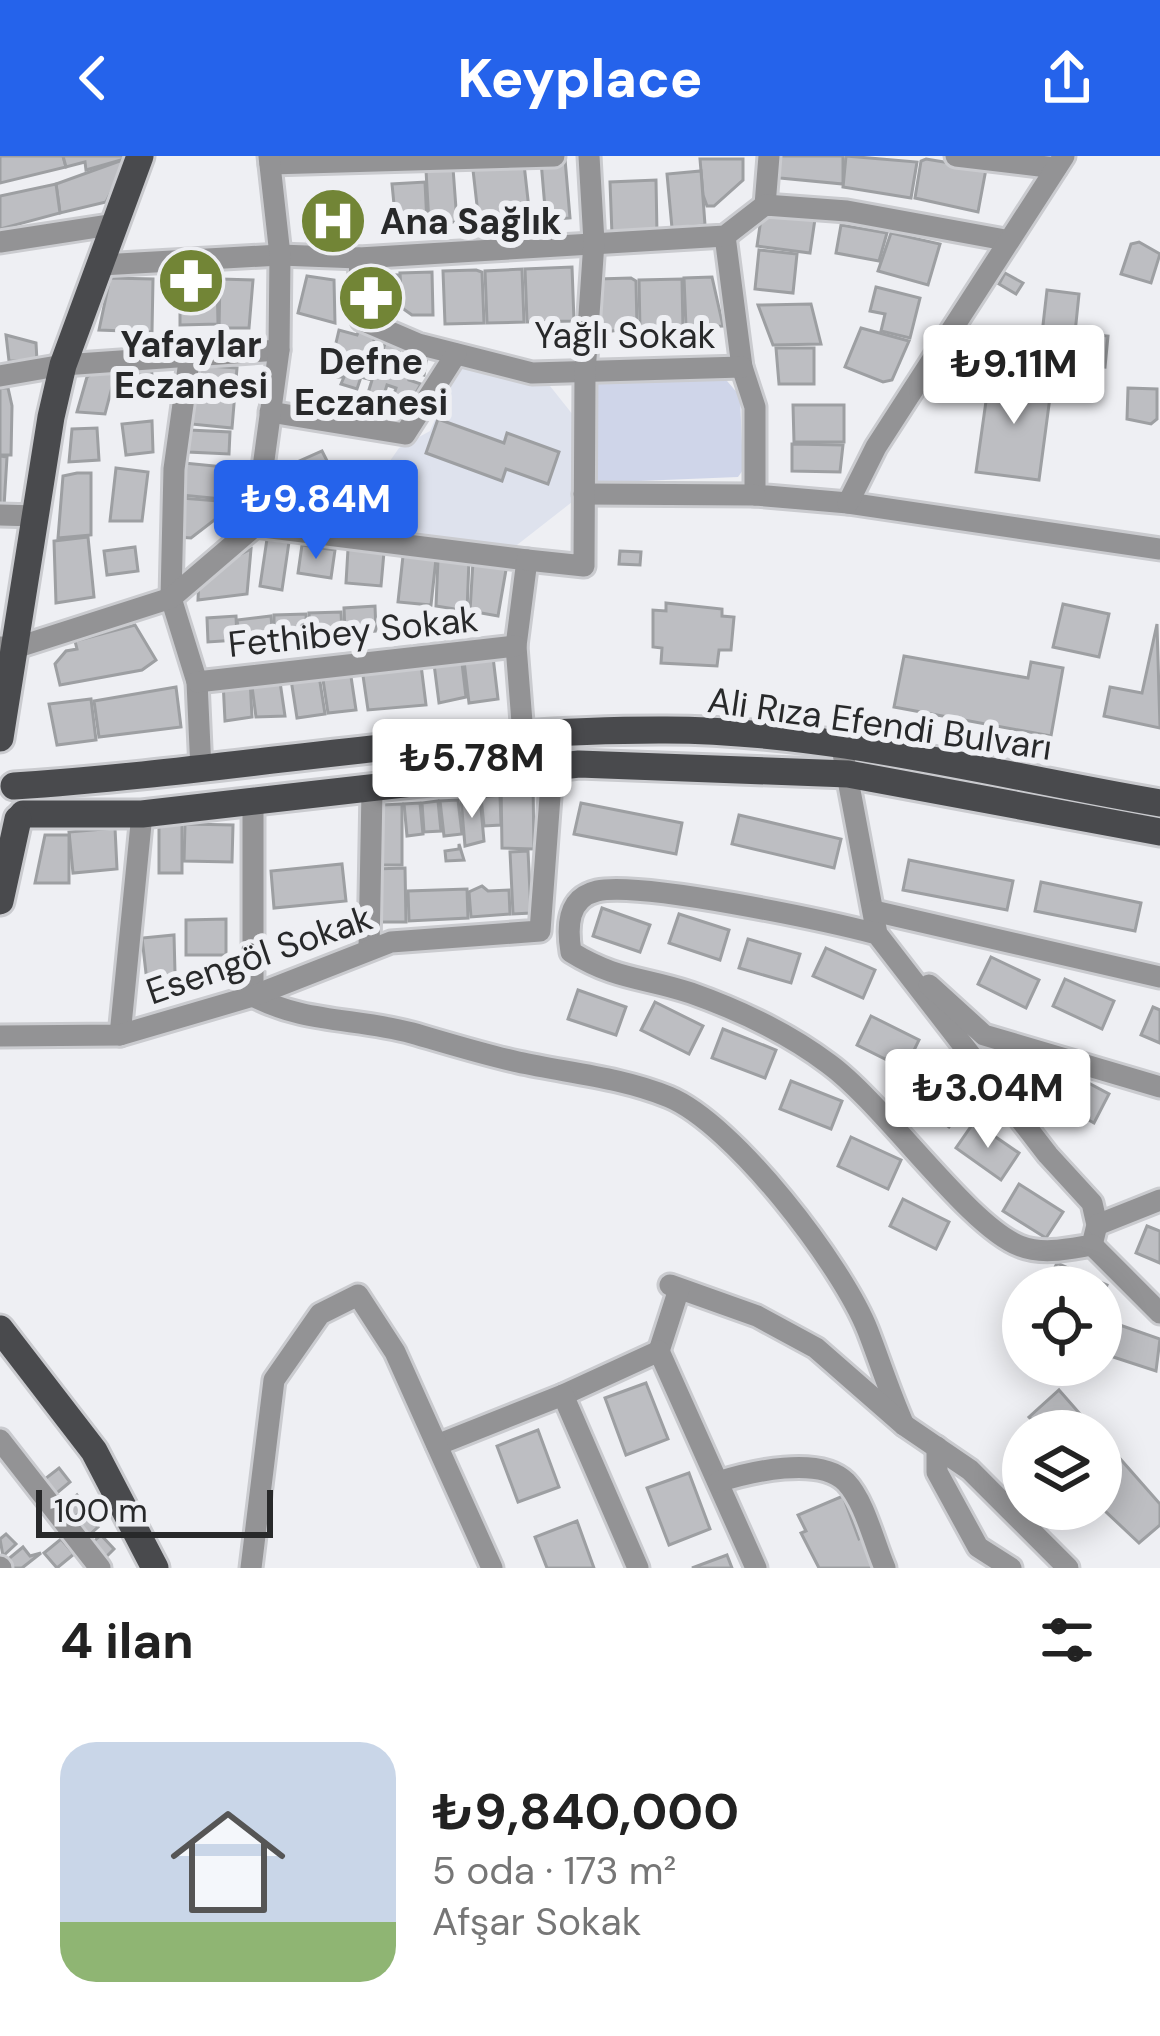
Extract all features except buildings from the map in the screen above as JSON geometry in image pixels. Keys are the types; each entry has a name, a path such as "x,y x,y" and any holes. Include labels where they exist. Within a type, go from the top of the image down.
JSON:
{"main road":[{"path":"0,738 7,648 63,365 140,156"},
{"path":"0,901 14,819 24,796 7,785 18,717 7,648"},
{"name":"Ali Rıza Efendi Bulvarı","path":"7,785 201,770 523,735 668,730 845,761 1160,803"},
{"name":"Ali Rıza Efendi Bulvarı","path":"14,819 142,814 579,764 845,761 1160,832"},
{"path":"0,1329 94,1451 155,1568"}],"street":[{"path":"7,648 171,598 255,526 279,350 280,255 270,160 554,156"},
{"path":"255,526 584,566 585,373 594,242 589,156"},
{"path":"765,205 769,156"},
{"path":"956,156 1060,162"},
{"path":"848,503 876,448 1005,240 1060,162"},
{"path":"101,265 280,255 359,258 725,236 765,205 847,211 1005,240"},
{"path":"0,242 116,224"},
{"path":"725,236 742,367 755,407 755,495"},
{"name":"Yağlı Sokak","path":"359,258 362,320 456,354 532,373 742,367"},
{"path":"0,376 63,365 279,350"},
{"path":"190,354 174,469 171,598 197,682 201,770"},
{"path":"270,412 405,434 456,354"},
{"path":"584,494 755,495 848,503 1160,549"},
{"path":"0,515 36,516"},
{"path":"523,735 516,646 527,560"},
{"name":"Fethibey Sokak","path":"197,682 516,646"},
{"path":"845,761 880,931 1048,1156 1092,1203 1095,1235 1160,1312"},
{"name":"Esengöl Sokak","path":"0,1036 120,1035 253,996 391,941 539,931 552,770"},
{"path":"369,950 372,790"},
{"path":"254,803 253,996 286,1014 386,1026 518,1062 608,1078 672,1098 719,1127 759,1170 829,1266 868,1329 904,1425"},
{"path":"120,1035 142,814"},
{"path":"1160,977 645,892 596,891 575,904 567,926 571,952 608,975 688,992 766,1024 830,1064 900,1128 996,1235 1025,1249 1054,1252 1160,1200"},
{"path":"880,931 984,1035 1160,1087"},
{"path":"756,1568 659,1351 675,1287 757,1316 816,1348 904,1425 970,1470 1068,1568"},
{"path":"251,1568 274,1380 320,1314 358,1295 380,1324 493,1568"},
{"path":"437,1445 659,1351"},
{"path":"563,1395 638,1568"},
{"path":"0,1440 100,1568"},
{"path":"937,1447 937,1472 978,1547 1011,1568"},
{"path":"718,1482 761,1471 834,1474 850,1488 885,1568"}],"shaded area":[{"path":"458,367 550,386 577,420 572,502 508,552 342,530 399,448 430,431"},
{"path":"721,374 740,396 743,470 738,477 589,483 590,380"}],"place":[{"name":"Ana Sağlık","path":"333,221"},
{"name":"Yafaylar Eczanesi","path":"191,281"},
{"name":"Defne Eczanesi","path":"371,298"}]}
